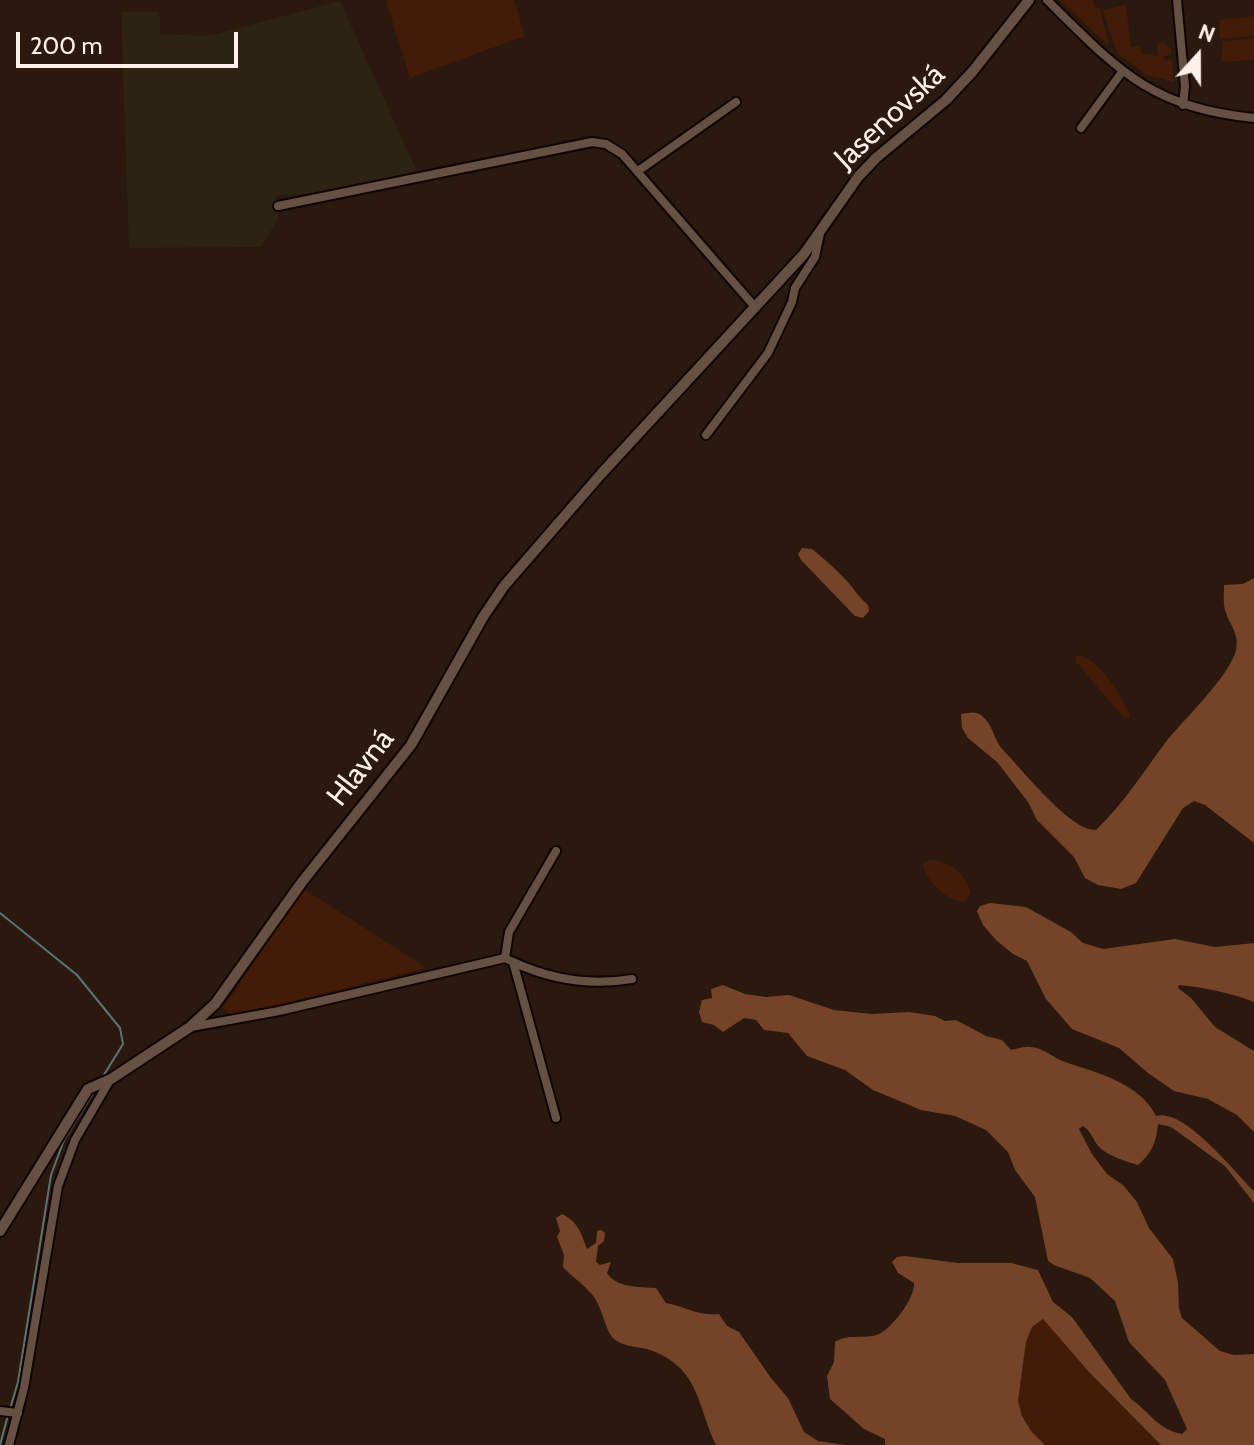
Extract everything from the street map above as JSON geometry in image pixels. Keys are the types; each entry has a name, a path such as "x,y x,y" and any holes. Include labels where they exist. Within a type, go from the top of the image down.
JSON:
{"street":[{"name":"Jasenovská","path":"747,316 804,254 867,167 946,100 989,52 1029,0"},
{"path":"1047,0 1122,72 1154,92 1183,105 1254,118"},
{"path":"1177,0 1185,86 1183,105"},
{"path":"1081,128 1122,72"},
{"path":"638,171 736,102"},
{"path":"278,206 592,142 606,144 622,154 638,171 755,307"},
{"path":"706,435 768,353 792,302 795,288 815,257 821,230"},
{"name":"Hlavná","path":"0,1231 81,1097 190,1027 215,1004 302,882 411,745 483,617 504,586 601,474 747,316"},
{"path":"556,851 509,932 509,960 556,1118"},
{"path":"190,1027 219,1024 509,960 538,974 574,981 609,983 632,979"},
{"path":"215,1004 212,1015 219,1024"},
{"path":"9,1445 10,1412 58,1186 75,1140 108,1080"}],"shaded area":[{"path":"514,0 525,36 410,78 386,1"},
{"path":"1060,0 1093,0 1095,8 1100,8 1109,46"},
{"path":"340,1 418,174 322,194 276,195 278,219 261,247 129,248 121,12 159,12 161,34 209,36"},
{"path":"1126,5 1131,47 1140,46 1141,53 1158,56 1157,44 1164,43 1171,49 1171,55 1164,56 1165,61 1172,60 1174,82 1146,75 1117,53 1103,10"},
{"path":"1254,16 1254,36 1220,39 1219,20"},
{"path":"1254,38 1254,60 1222,62 1222,41"},
{"path":"802,548 812,549 868,605 869,611 863,618 855,616 801,560 798,554"},
{"path":"1254,578 1254,843 1205,805 1194,801 1183,808 1136,883 1121,889 1098,885 1085,878 1074,857 1037,820 1028,802 997,762 968,738 962,728 961,714 975,713 984,717 1003,750 1047,798 1073,821 1096,830 1232,661 1237,644 1225,610 1224,585 1243,584"},
{"path":"1081,655 1097,666 1110,681 1126,706 1129,718 1123,717 1076,662 1076,656"},
{"path":"928,860 943,862 960,873 971,892 966,901 952,899 933,884 923,864"},
{"path":"304,889 427,968 232,1016 223,1008"},
{"path":"990,903 1026,907 1071,932 1083,943 1103,949 1175,939 1215,947 1254,943 1254,1002 1208,989 1179,985 1178,988 1191,998 1215,1027 1254,1051 1254,1132 1237,1115 1208,1099 1174,1091 1119,1048 1072,1029 1046,999 1027,961 1013,954 983,925 977,911 980,906"},
{"path":"723,985 745,994 766,997 789,995 834,1010 872,1014 909,1012 935,1016 945,1021 956,1020 986,1036 1002,1040 1011,1050 1039,1049 1129,1087 1140,1095 1156,1116 1168,1116 1181,1122 1208,1143 1254,1191 1254,1203 1225,1166 1171,1127 1158,1124 1152,1147 1138,1165 1104,1151 1086,1128 1083,1126 1079,1129 1107,1174 1123,1185 1137,1202 1149,1228 1173,1259 1182,1318 1220,1351 1234,1355 1254,1354 1254,1445 1161,1445 1089,1372 1043,1319 1032,1327 1026,1342 1018,1401 1031,1431 1045,1445 885,1445 885,1439 864,1429 830,1399 827,1376 834,1362 835,1342 879,1334 896,1319 907,1304 914,1283 898,1273 892,1262 897,1257 905,1256 958,1263 1011,1263 1038,1270 1053,1302 1072,1317 1131,1399 1173,1432 1182,1434 1187,1429 1165,1380 1129,1342 1115,1301 1090,1278 1048,1261 1035,1197 1015,1170 1008,1152 986,1130 955,1116 921,1110 873,1090 845,1070 807,1056 788,1033 764,1030 756,1020 744,1018 723,1032 714,1025 702,1022 699,1012 702,1000 712,998 711,989"},
{"path":"562,1214 576,1225 587,1249 596,1243 597,1231 605,1233 604,1241 598,1246 596,1262 600,1265 611,1262 607,1273 616,1282 656,1288 666,1303 719,1314 727,1326 739,1332 788,1398 804,1432 818,1441 846,1445 716,1445 695,1390 680,1368 653,1351 616,1341 594,1297 563,1267 564,1255 557,1237 560,1231 556,1218"},
{"path":"1043,1318 1161,1445 1045,1445 1031,1431 1018,1401 1026,1342 1032,1327"}],"waterway":[{"path":"0,913 77,975 120,1028 123,1044 102,1078"},
{"path":"10,1409 18,1382 51,1175 64,1140 95,1090"},
{"path":"0,1445 8,1415"}]}
